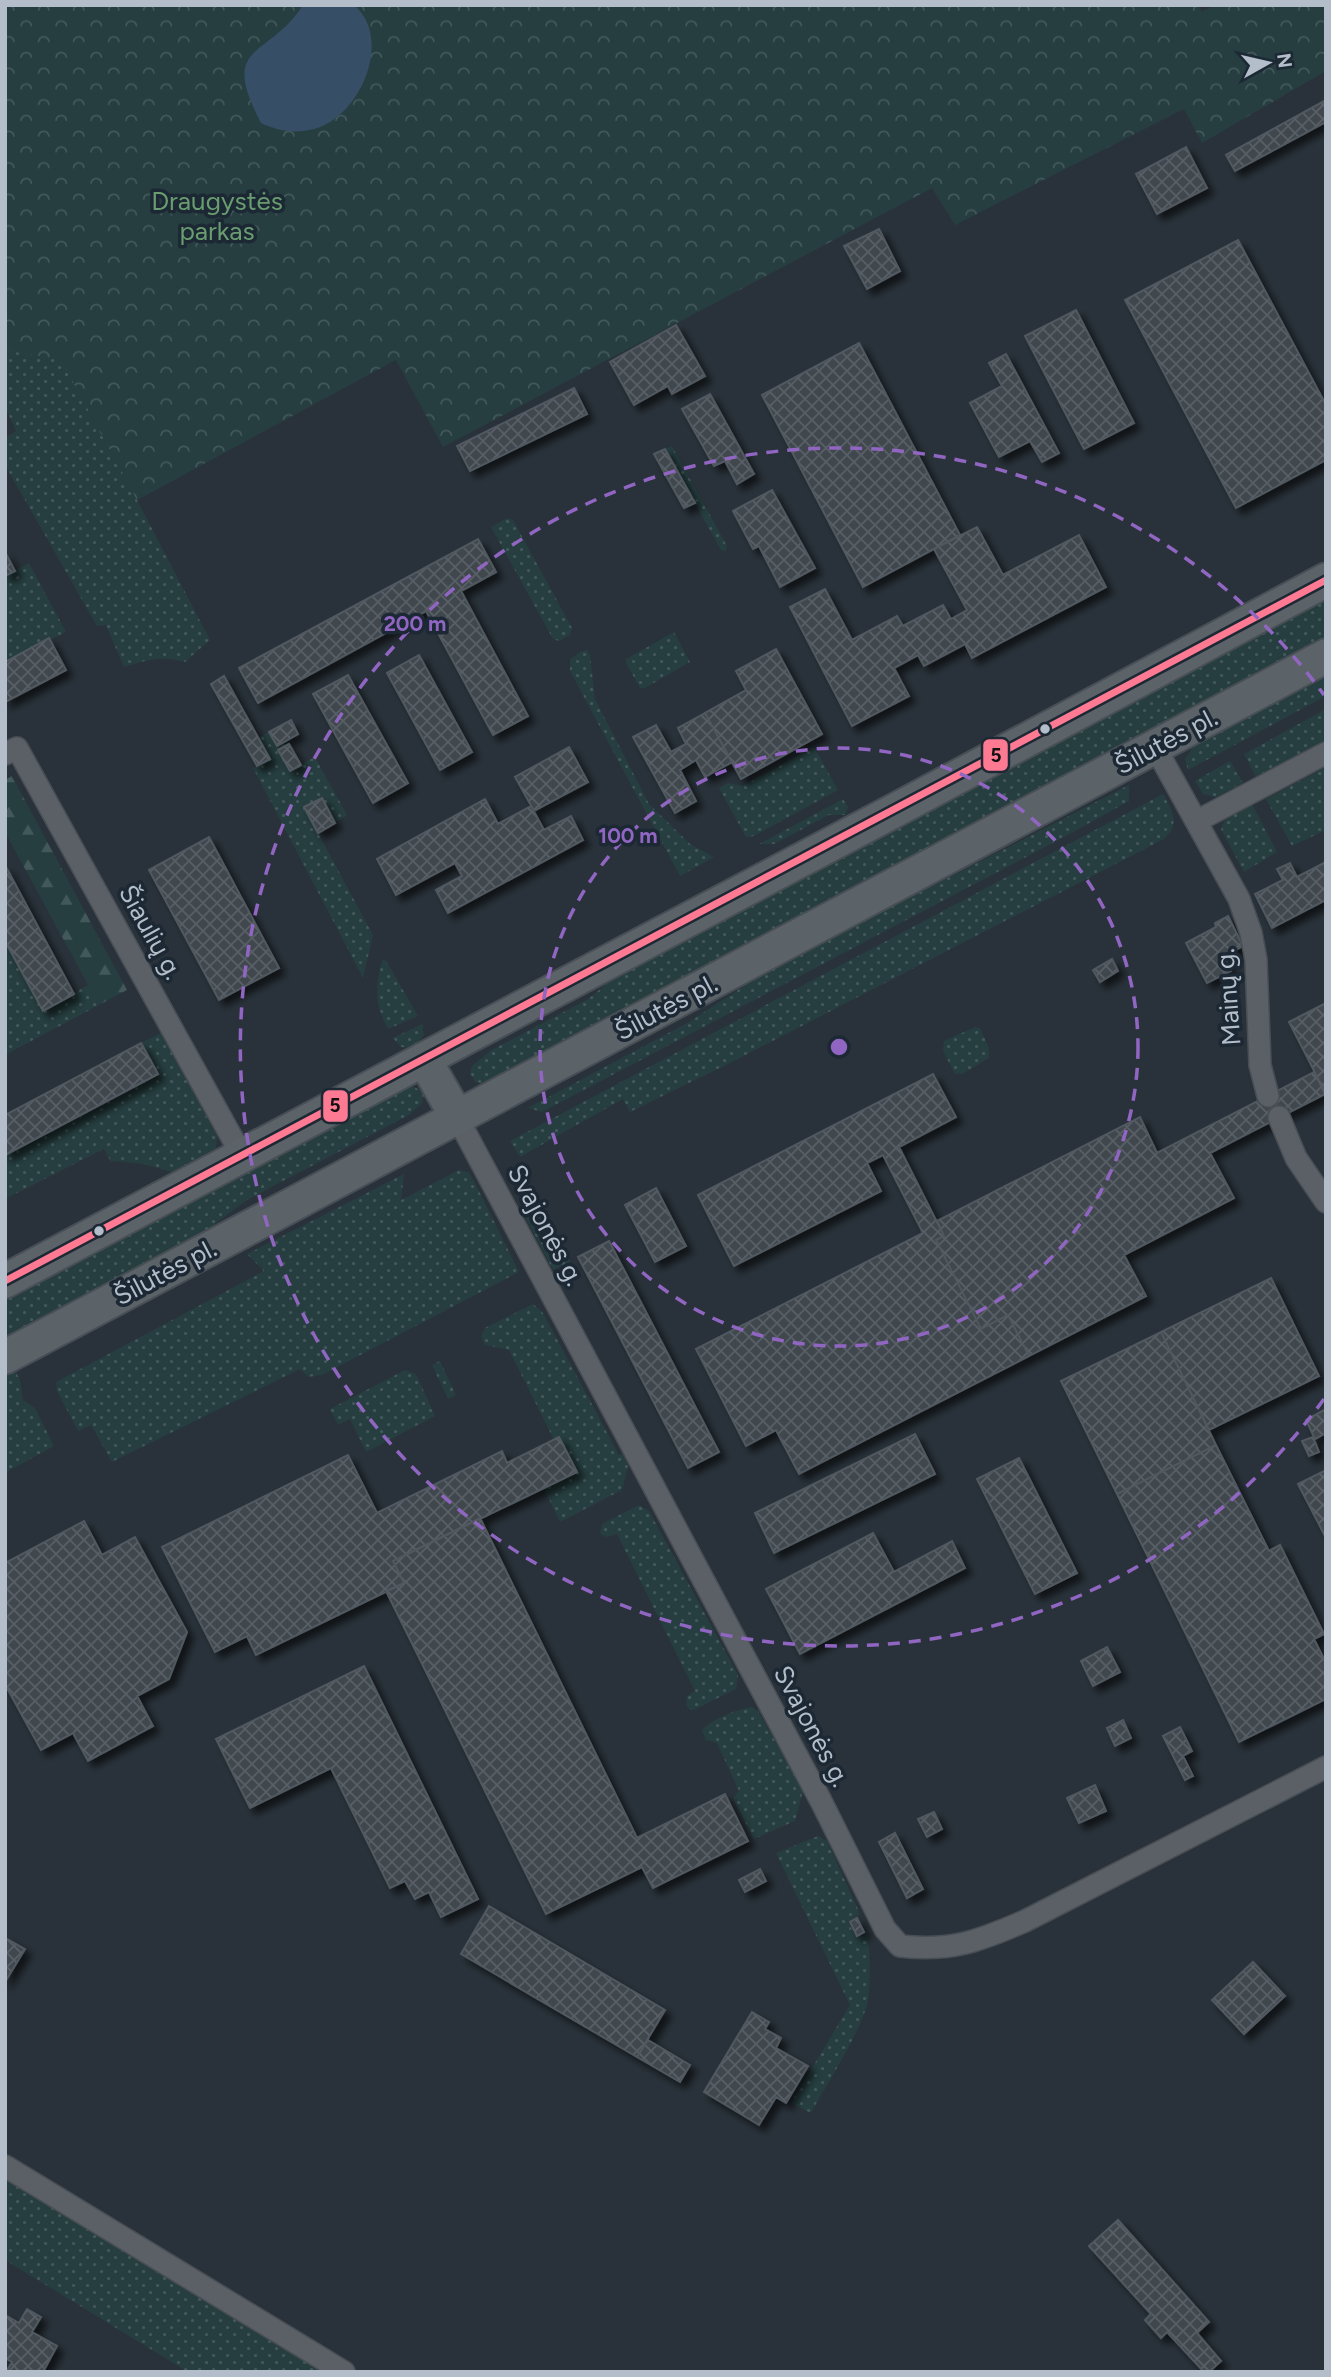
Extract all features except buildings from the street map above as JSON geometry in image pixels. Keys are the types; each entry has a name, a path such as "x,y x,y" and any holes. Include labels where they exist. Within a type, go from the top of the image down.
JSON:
{"main road":[{"path":"5,1280 1326,580"},
{"name":"Šilutės pl.","path":"5,1357 1326,656"},
{"path":"424,1059 457,1117"}],"street":[{"name":"Mainų g.","path":"1155,747 1239,899 1251,933 1256,961 1260,1065 1268,1096"},
{"name":"Šiaulių g.","path":"5,754 17,748 242,1154"},
{"path":"1197,821 1326,752"},
{"name":"Svajonės g.","path":"457,1117 821,1801 885,1930 901,1946 940,1948 963,1945 1025,1922 1326,1767"},
{"path":"1279,1117 1296,1158 1326,1202"},
{"path":"5,2166 344,2372"}],"green space":[{"path":"5,5 336,391 137,500 210,640 185,662 154,659 124,667 106,625 97,626 5,465 5,438 16,431 5,407"},
{"name":"Draugystės parkas","path":"5,5 1198,5 1202,12 1214,5 1326,5 1326,71 1202,143 1184,109 955,225 932,188 443,447 396,360 137,500 61,360 5,350"},
{"path":"672,446 727,546 726,551 721,550 665,449"},
{"path":"507,518 513,520 572,628 570,635 559,641 553,639 491,527"},
{"path":"29,563 66,632 5,662 5,576"},
{"path":"1326,599 1326,637 504,1073 481,1083 475,1082 470,1073 472,1066 490,1051 588,999 624,970"},
{"path":"674,632 690,662 645,688 640,688 626,659"},
{"path":"587,650 590,655 595,699 649,804 690,844 714,857 680,876 570,671 570,659"},
{"path":"1326,676 1326,696 1188,770 1185,759 1196,743"},
{"path":"1326,709 1326,741 1256,777 1244,754"},
{"path":"269,732 277,745 287,740 289,744 278,750 289,771 313,758 316,759 347,815 335,823 322,798 304,807 373,935 363,978 253,768 270,759 258,738"},
{"path":"814,747 838,790 754,836 746,837 719,788 728,783 743,786"},
{"path":"1230,761 1243,783 1215,797 1203,794 1195,781"},
{"path":"1326,767 1326,830 1292,846 1266,799"},
{"path":"12,776 127,990 99,1005 5,832 5,780"},
{"path":"1129,785 1129,801 1066,836 542,1112 528,1108 689,1022 767,971"},
{"path":"1163,794 1174,823 1164,839 630,1112 623,1099 520,1157 510,1141"},
{"path":"843,799 848,807 845,815 829,815 774,844 759,844"},
{"path":"1252,804 1277,852 1244,872 1221,829 1224,821"},
{"path":"5,941 43,1011 88,985 99,1005 5,1055"},
{"path":"385,959 418,1016 388,1029 377,996 382,961"},
{"path":"422,1024 424,1035 408,1047 401,1047 393,1038"},
{"path":"975,1027 980,1028 989,1048 989,1058 964,1073 955,1074 943,1051 944,1041"},
{"path":"161,1033 217,1136 216,1148 172,1172 143,1164 111,1162 104,1149 5,1199 5,1155 157,1074 141,1043"},
{"path":"414,1087 424,1095 422,1103 409,1115 247,1200 205,1231 5,1338 5,1299 374,1102 402,1089"},
{"path":"459,1170 468,1172 472,1177 519,1272 322,1375 308,1377 300,1369 112,1462 91,1425 78,1431 57,1391 56,1382 264,1271 247,1254 404,1174 401,1200"},
{"path":"541,1207 570,1262 553,1270 525,1216"},
{"path":"533,1304 543,1313 619,1455 623,1454 628,1466 622,1490 560,1522 544,1489 576,1472 559,1437 554,1440 509,1350 485,1345 481,1337 485,1328"},
{"path":"440,1361 456,1395 448,1399 432,1365"},
{"path":"15,1370 20,1380 23,1400 35,1408 54,1446 5,1473 5,1375"},
{"path":"405,1370 416,1374 435,1416 366,1452 350,1419 338,1425 330,1409"},
{"path":"639,1505 649,1511 738,1675 736,1689 694,1710 690,1710 686,1705 687,1696 695,1691 617,1534 605,1537 600,1533 602,1524"},
{"path":"752,1707 758,1711 803,1791 795,1821 754,1839 733,1798 739,1791 717,1743 706,1740 702,1730 725,1715"},
{"path":"818,1836 827,1841 860,1914 848,1922 857,1939 867,1933 870,1975 865,2012 811,2113 791,2103 850,2005 776,1853"},
{"path":"5,2178 324,2372 188,2372 5,2260"}],"water":[{"path":"303,5 354,5 366,20 371,37 371,56 357,93 331,122 314,129 287,131 261,123 244,78 246,64 253,54 276,35"}],"transit line":[{"name":"5","path":"5,1281 1326,580"}]}
